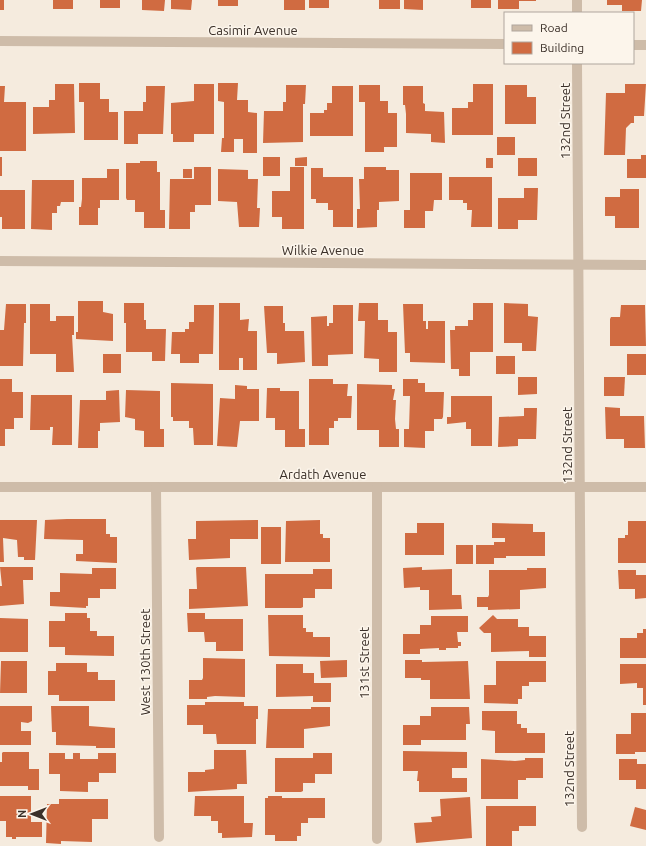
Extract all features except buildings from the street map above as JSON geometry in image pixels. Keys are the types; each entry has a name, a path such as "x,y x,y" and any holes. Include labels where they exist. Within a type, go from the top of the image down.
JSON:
{"street":[{"path":"577,0 577,12"},
{"name":"Casimir Avenue","path":"0,41 504,44"},
{"path":"634,45 646,45"},
{"name":"132nd Street","path":"577,64 582,827"},
{"name":"Wilkie Avenue","path":"0,261 646,265"},
{"name":"Ardath Avenue","path":"0,487 646,487"},
{"name":"West 130th Street","path":"156,487 159,837"},
{"name":"131st Street","path":"377,487 377,839"}]}
